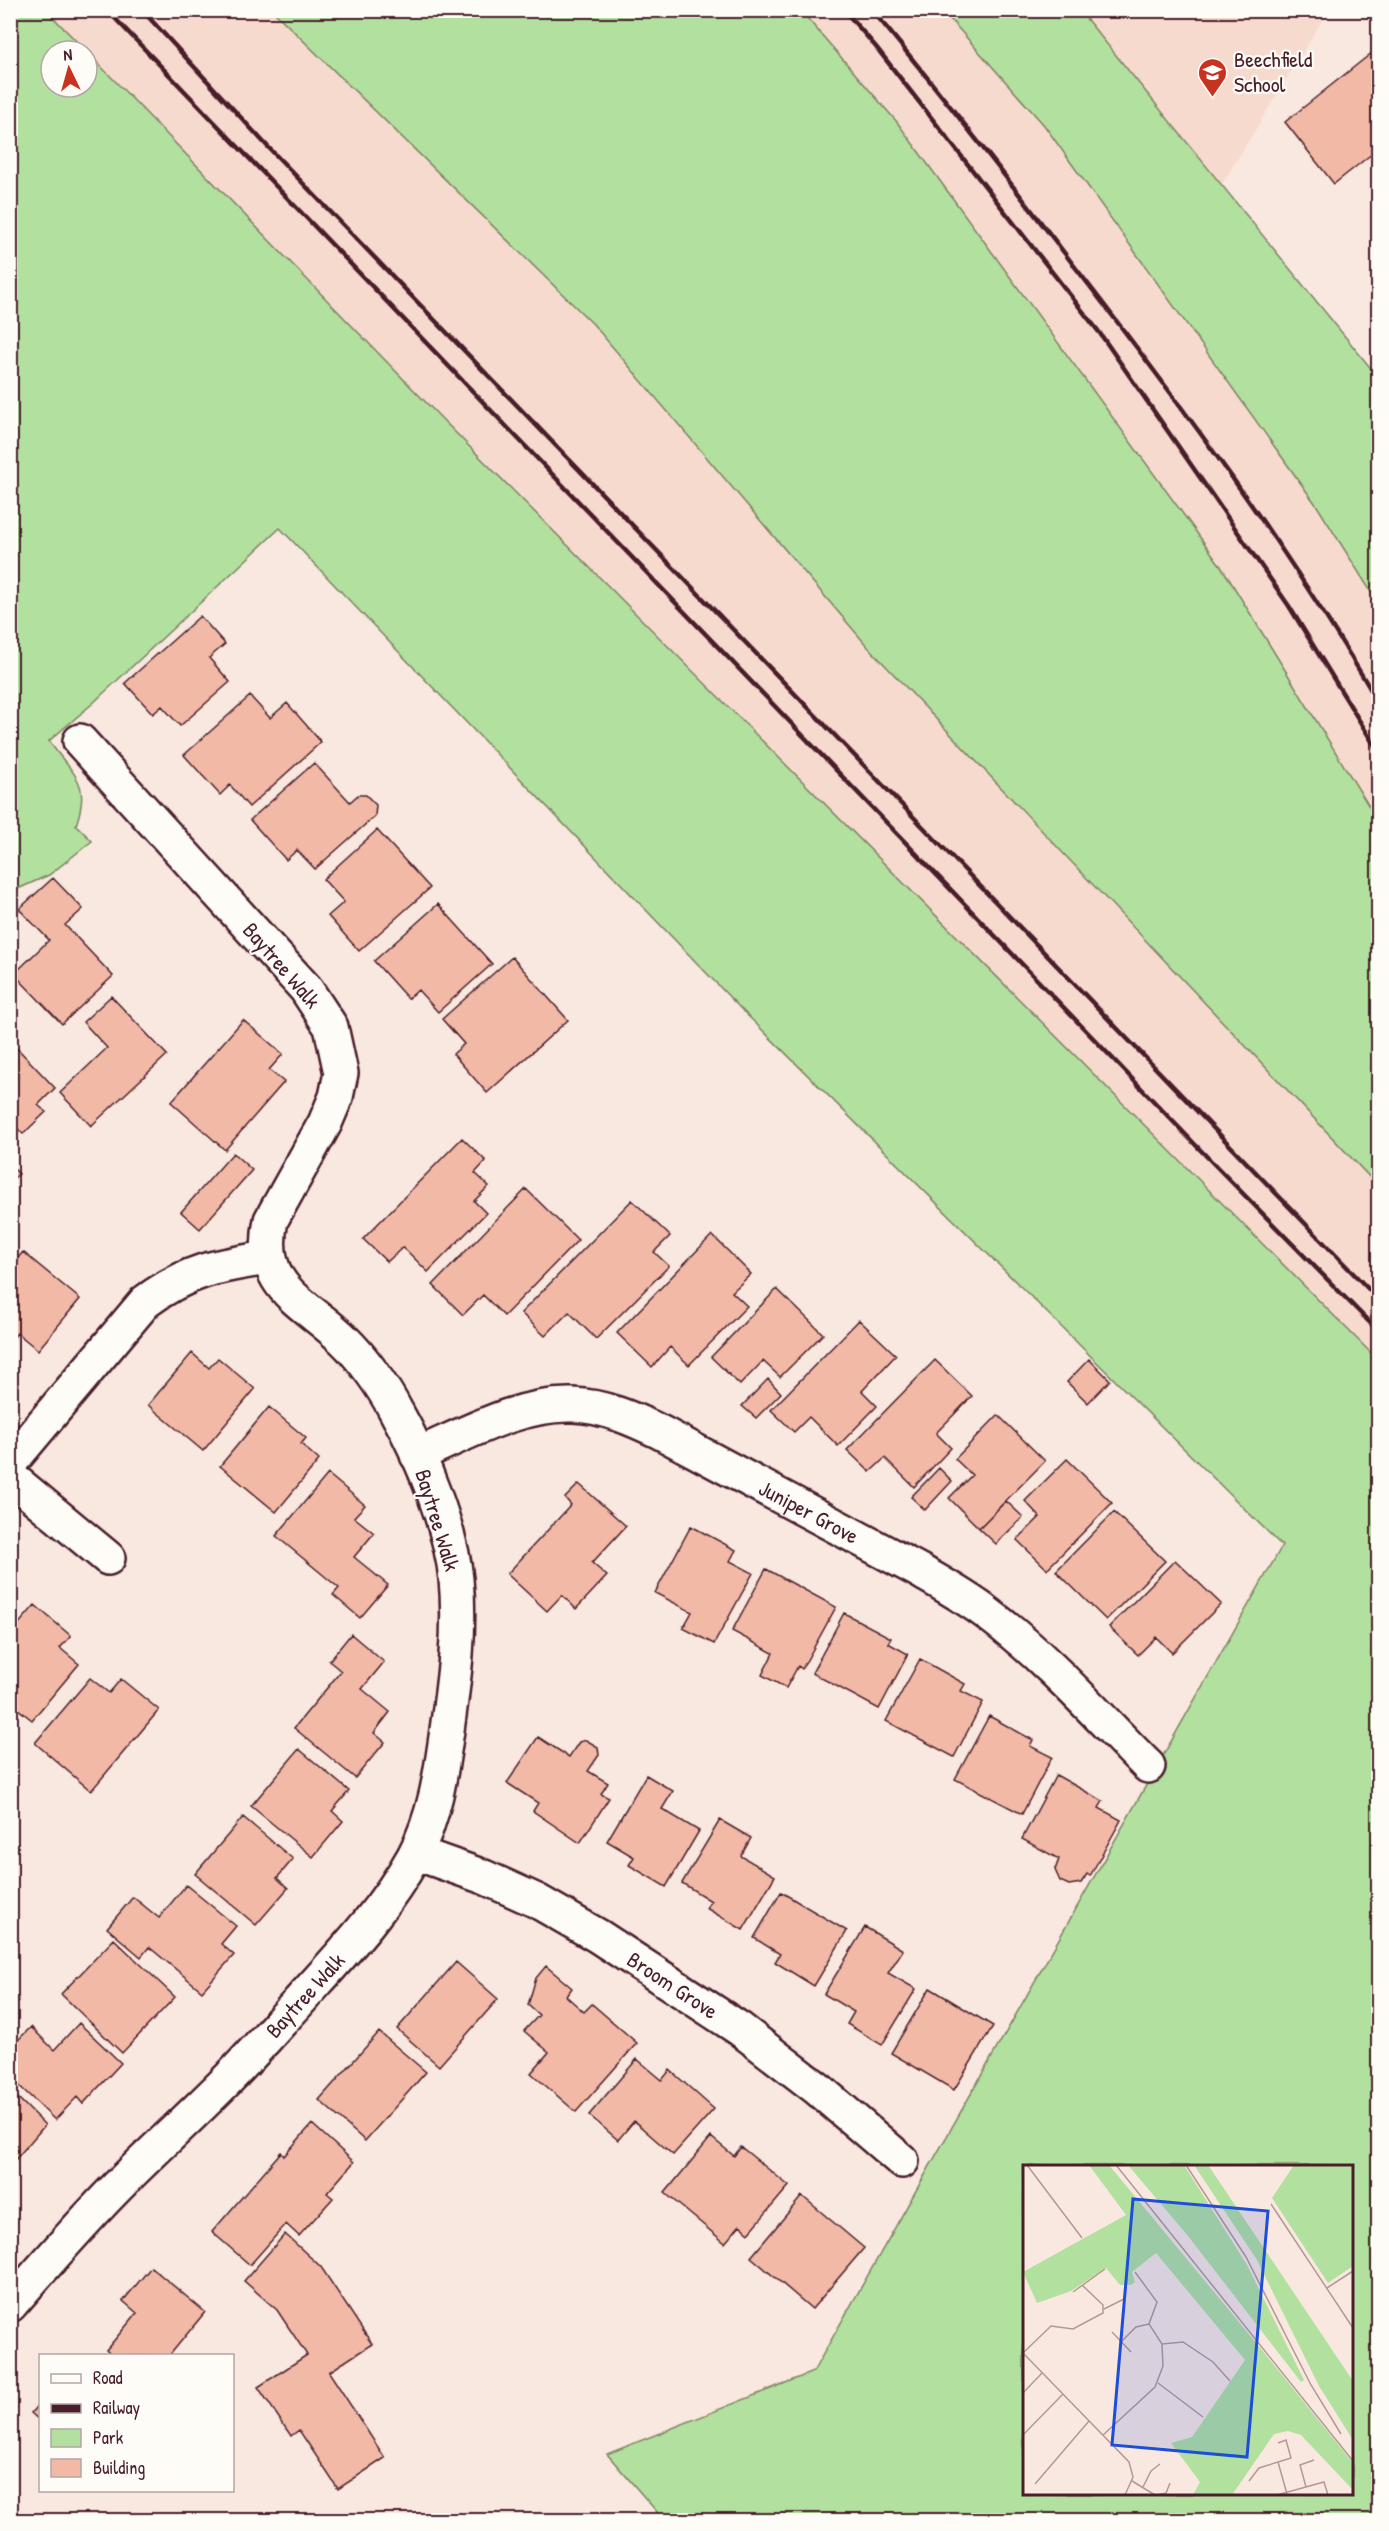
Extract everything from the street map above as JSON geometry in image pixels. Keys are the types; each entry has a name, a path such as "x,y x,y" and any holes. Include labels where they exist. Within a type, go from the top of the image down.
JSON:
{"street":[{"name":"Baytree Walk","path":"10,2305 118,2185 233,2074 388,1900 416,1853 435,1804 455,1679 458,1611 456,1577 449,1543 417,1455 397,1412 364,1360 344,1339 281,1286 268,1258 268,1234 271,1220 325,1123 336,1097 340,1073 337,1047 331,1027 306,989 80,741"},
{"path":"10,1462 145,1302 166,1286 190,1274 211,1267 268,1258"},
{"name":"Juniper Grove","path":"417,1455 516,1414 547,1406 574,1405 603,1409 630,1418 887,1553 959,1594 989,1615 1049,1666 1148,1766"},
{"path":"10,1477 108,1558"},
{"name":"Broom Grove","path":"416,1853 484,1877 537,1901 598,1936 740,2029 818,2089 902,2161"}],"shaded area":[{"path":"11,11 1328,11 1222,184 1378,379 1378,1646 1282,1546 740,1008 280,528 57,99 99,99 99,39 39,39 39,65"}],"green space":[{"path":"10,11 47,11 74,39 39,39 39,99 99,99 99,64 444,421 1378,1360 1378,2520 664,2520 607,2454 813,2372 1282,1546 740,1008 280,528 92,704 49,741 72,771 81,788 82,798 76,825 92,841 49,875 11,892"},
{"path":"273,11 801,11 897,122 1221,566 1378,821 1378,1186 868,647 593,324"},
{"path":"943,11 1080,11 1378,377 1378,603 1317,506 1044,125"}],"building":[{"path":"1378,48 1378,149 1334,184 1285,122"},
{"path":"200,616 225,644 209,658 230,682 180,726 162,706 153,714 125,683"},
{"path":"250,696 270,718 287,703 321,742 249,807 230,785 220,795 184,755"},
{"path":"314,763 350,802 358,795 366,795 376,805 375,816 315,869 297,850 286,860 250,820"},
{"path":"377,830 430,888 359,951 328,916 344,902 323,879"},
{"path":"53,878 83,909 65,925 113,976 62,1024 14,974 49,940 19,909"},
{"path":"438,904 492,964 438,1012 418,990 408,999 374,961"},
{"path":"512,957 568,1020 487,1093 453,1054 464,1044 442,1019"},
{"path":"111,996 167,1055 91,1126 60,1093 107,1048 83,1022"},
{"path":"243,1020 283,1054 269,1070 284,1082 225,1150 171,1102"},
{"path":"17,1048 55,1088 38,1105 46,1112 23,1134 15,1126 10,1130 10,1055"},
{"path":"462,1138 486,1161 475,1173 489,1186 474,1201 486,1213 428,1272 403,1247 387,1262 363,1239"},
{"path":"233,1153 252,1170 200,1229 181,1212"},
{"path":"10,1165 19,1174 10,1181"},
{"path":"526,1189 578,1240 504,1316 483,1295 463,1315 433,1285"},
{"path":"632,1200 670,1236 654,1252 669,1266 596,1339 569,1312 545,1336 521,1313"},
{"path":"712,1235 751,1274 732,1292 747,1306 689,1365 670,1347 652,1367 617,1333"},
{"path":"23,1252 80,1299 38,1350 17,1333 10,1342 10,1267"},
{"path":"777,1289 823,1334 780,1377 763,1361 740,1385 711,1357"},
{"path":"859,1320 896,1355 862,1391 877,1406 838,1446 809,1417 794,1432 771,1410"},
{"path":"192,1353 209,1368 218,1358 255,1389 203,1451 148,1405"},
{"path":"1089,1359 1110,1380 1088,1403 1067,1382"},
{"path":"935,1360 972,1396 936,1433 951,1448 914,1487 885,1458 870,1472 847,1450"},
{"path":"768,1379 781,1393 756,1418 742,1406"},
{"path":"269,1407 306,1438 301,1444 319,1460 276,1512 220,1466"},
{"path":"998,1415 1045,1461 979,1528 949,1498 972,1475 955,1459"},
{"path":"1067,1459 1112,1503 1047,1569 1017,1540 1040,1517 1025,1501"},
{"path":"939,1468 952,1481 925,1510 911,1497"},
{"path":"328,1474 365,1505 354,1517 374,1533 354,1557 388,1585 360,1618 333,1595 339,1588 276,1536"},
{"path":"579,1484 626,1526 592,1563 607,1576 576,1609 562,1595 547,1611 507,1574 571,1505 565,1498"},
{"path":"1006,1501 1023,1517 996,1544 979,1528"},
{"path":"1114,1512 1165,1561 1106,1620 1056,1571"},
{"path":"691,1526 736,1550 730,1561 753,1573 714,1644 683,1628 692,1612 655,1593"},
{"path":"1175,1560 1221,1604 1172,1653 1156,1637 1138,1655 1109,1627"},
{"path":"766,1569 836,1607 802,1669 798,1666 786,1688 762,1675 773,1653 732,1631"},
{"path":"35,1605 71,1636 60,1648 79,1664 32,1720 13,1705 10,1707 10,1634"},
{"path":"844,1613 891,1638 888,1643 908,1654 879,1709 812,1673"},
{"path":"351,1634 384,1662 362,1689 390,1712 374,1733 385,1742 355,1778 294,1728 341,1671 329,1661"},
{"path":"920,1659 965,1684 961,1691 983,1702 954,1757 886,1721"},
{"path":"90,1678 109,1693 121,1679 159,1710 91,1791 35,1743"},
{"path":"989,1716 1033,1740 1030,1746 1052,1757 1022,1814 955,1779"},
{"path":"538,1737 569,1757 579,1742 586,1740 598,1747 599,1755 588,1771 608,1783 601,1794 609,1798 580,1843 533,1811 538,1803 507,1783"},
{"path":"299,1749 349,1791 332,1811 343,1821 313,1857 251,1806"},
{"path":"646,1775 673,1791 662,1809 699,1831 666,1887 629,1865 634,1857 607,1841"},
{"path":"1056,1775 1103,1801 1099,1808 1121,1820 1090,1876 1087,1874 1081,1883 1069,1885 1060,1881 1055,1870 1059,1859 1022,1839"},
{"path":"243,1817 293,1859 277,1878 288,1888 256,1925 195,1874"},
{"path":"720,1820 751,1838 741,1856 775,1876 743,1930 706,1908 711,1901 682,1883"},
{"path":"186,1885 236,1926 221,1944 234,1955 202,1991 149,1947 141,1957 107,1928 133,1897 159,1918"},
{"path":"781,1892 847,1931 814,1986 775,1962 780,1954 754,1938"},
{"path":"865,1927 903,1950 888,1973 916,1989 882,2045 847,2024 854,2012 824,1994"},
{"path":"114,1939 175,1997 122,2053 61,1994"},
{"path":"456,1962 498,1999 439,2066 397,2029"},
{"path":"546,1966 572,1988 566,1996 584,2012 592,2004 637,2043 576,2112 531,2073 549,2052 524,2031 539,2015 528,2005 536,1978"},
{"path":"930,1988 993,2026 954,2090 891,2053"},
{"path":"79,2023 121,2063 83,2104 77,2097 55,2120 10,2077 10,2048 31,2027 54,2050"},
{"path":"379,2032 426,2072 365,2141 319,2100"},
{"path":"637,2059 662,2080 670,2070 714,2109 673,2155 634,2121 618,2140 589,2115"},
{"path":"10,2090 45,2125 10,2166"},
{"path":"312,2124 354,2162 327,2193 333,2198 299,2236 286,2224 250,2265 212,2232 281,2152 284,2156"},
{"path":"711,2137 734,2156 741,2147 789,2186 749,2233 740,2225 725,2243 665,2193"},
{"path":"802,2196 864,2248 812,2309 751,2257"},
{"path":"285,2234 321,2267 372,2344 329,2372 385,2458 338,2489 299,2430 291,2436 258,2387 307,2355 277,2310 244,2281"},
{"path":"151,2267 205,2312 171,2354 110,2354 106,2350 137,2313 123,2301"},
{"path":"39,2403 39,2420 31,2413"}],"railway":[{"path":"107,10 1211,1161 1378,1331"},
{"path":"142,10 269,148 1378,1299"},
{"path":"844,10 876,47 1099,332 1289,606 1378,751"},
{"path":"872,10 998,167 1193,423 1308,588 1378,702"}],"place":[{"name":"Beechfield School","path":"1213,98"}]}
